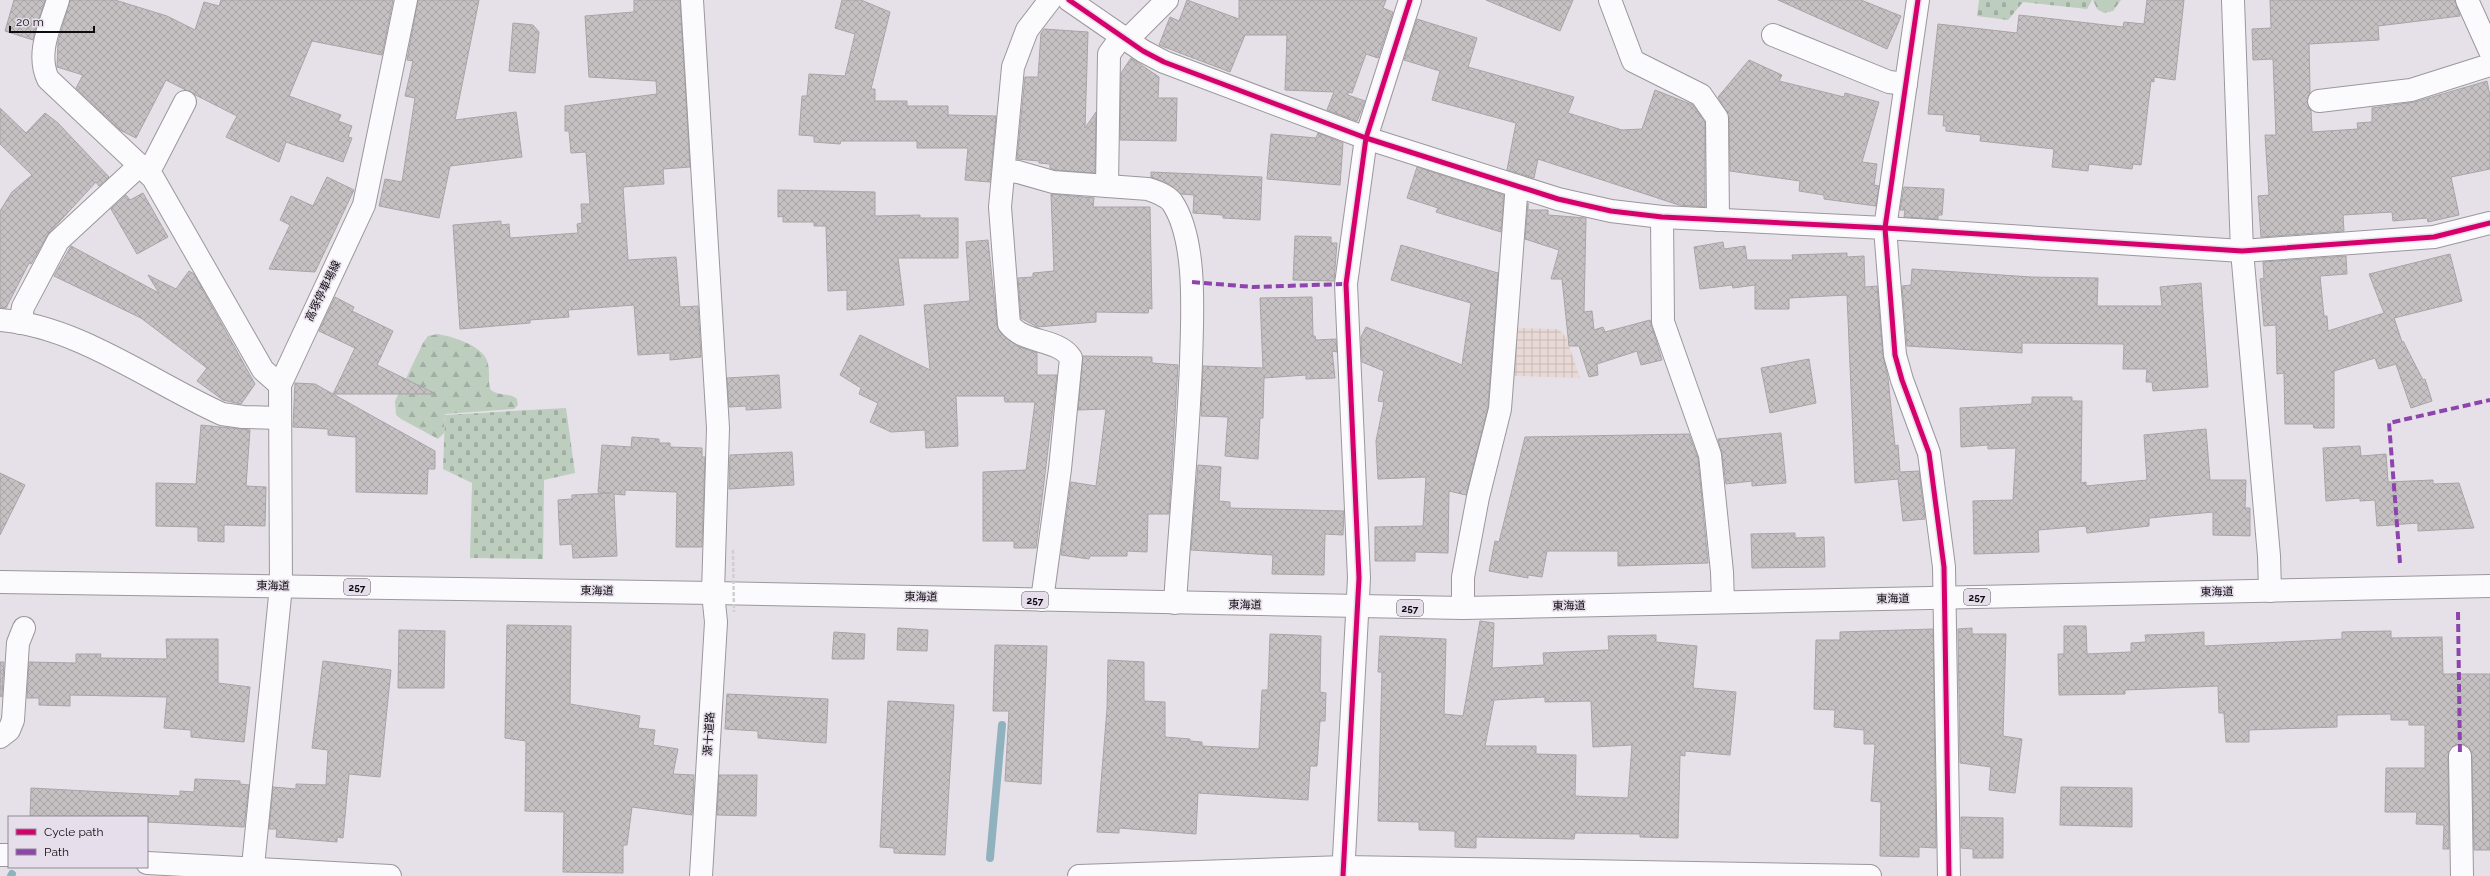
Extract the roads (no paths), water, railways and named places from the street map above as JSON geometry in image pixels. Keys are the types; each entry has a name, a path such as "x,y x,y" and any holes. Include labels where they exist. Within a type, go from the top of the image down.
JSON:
{"main road":[{"path":"58,0 42,57 43,68 48,79 143,168 161,192 263,370 280,385"},
{"name":"高塚停車場線","path":"252,872 281,586 278,418 280,385 364,205 406,0"},
{"name":"源十道路","path":"692,0 718,428 713,593 716,622 701,876"},
{"path":"1042,600 1060,469 1071,358 1067,352 1015,332 1009,324 1000,207 1016,55 1027,30 1050,0"},
{"path":"1069,0 1124,38 1164,62 1366,138 1576,204 1662,217 1885,228 2242,251 2434,237 2490,223"},
{"path":"1107,186 1109,54 1124,38 1167,0"},
{"path":"1344,872 1359,578 1346,284 1366,138 1410,0"},
{"path":"1610,0 1633,61 1701,95 1718,118 1718,220"},
{"path":"1918,0 1885,228 1895,354 1902,380 1929,453 1944,567 1949,876"},
{"path":"2233,0 2242,251 2268,549 2270,591"},
{"path":"2467,0 2490,51"},
{"path":"1773,35 1889,82 1906,84"},
{"path":"2319,101 2411,90 2490,65"},
{"path":"185,102 153,164 143,168 58,241 23,307 10,322 50,331 80,342 222,414 243,417 278,418"},
{"path":"1004,170 1018,172 1053,182 1148,189 1161,193 1171,202 1185,236 1190,259 1192,306 1189,408 1176,603"},
{"path":"1463,608 1464,569 1478,497 1500,409 1516,196 1519,187"},
{"path":"1662,217 1663,322 1710,454 1722,572 1723,602"},
{"name":"東海道","path":"0,582 713,593 1463,608 2490,586"},
{"path":"0,737 9,730 13,720 18,643 24,628"},
{"path":"2460,756 2462,876"},
{"path":"148,863 252,872 390,876"},
{"path":"1079,876 1344,872 1870,876"}],"waterway":[{"path":"990,858 1002,725"}]}
